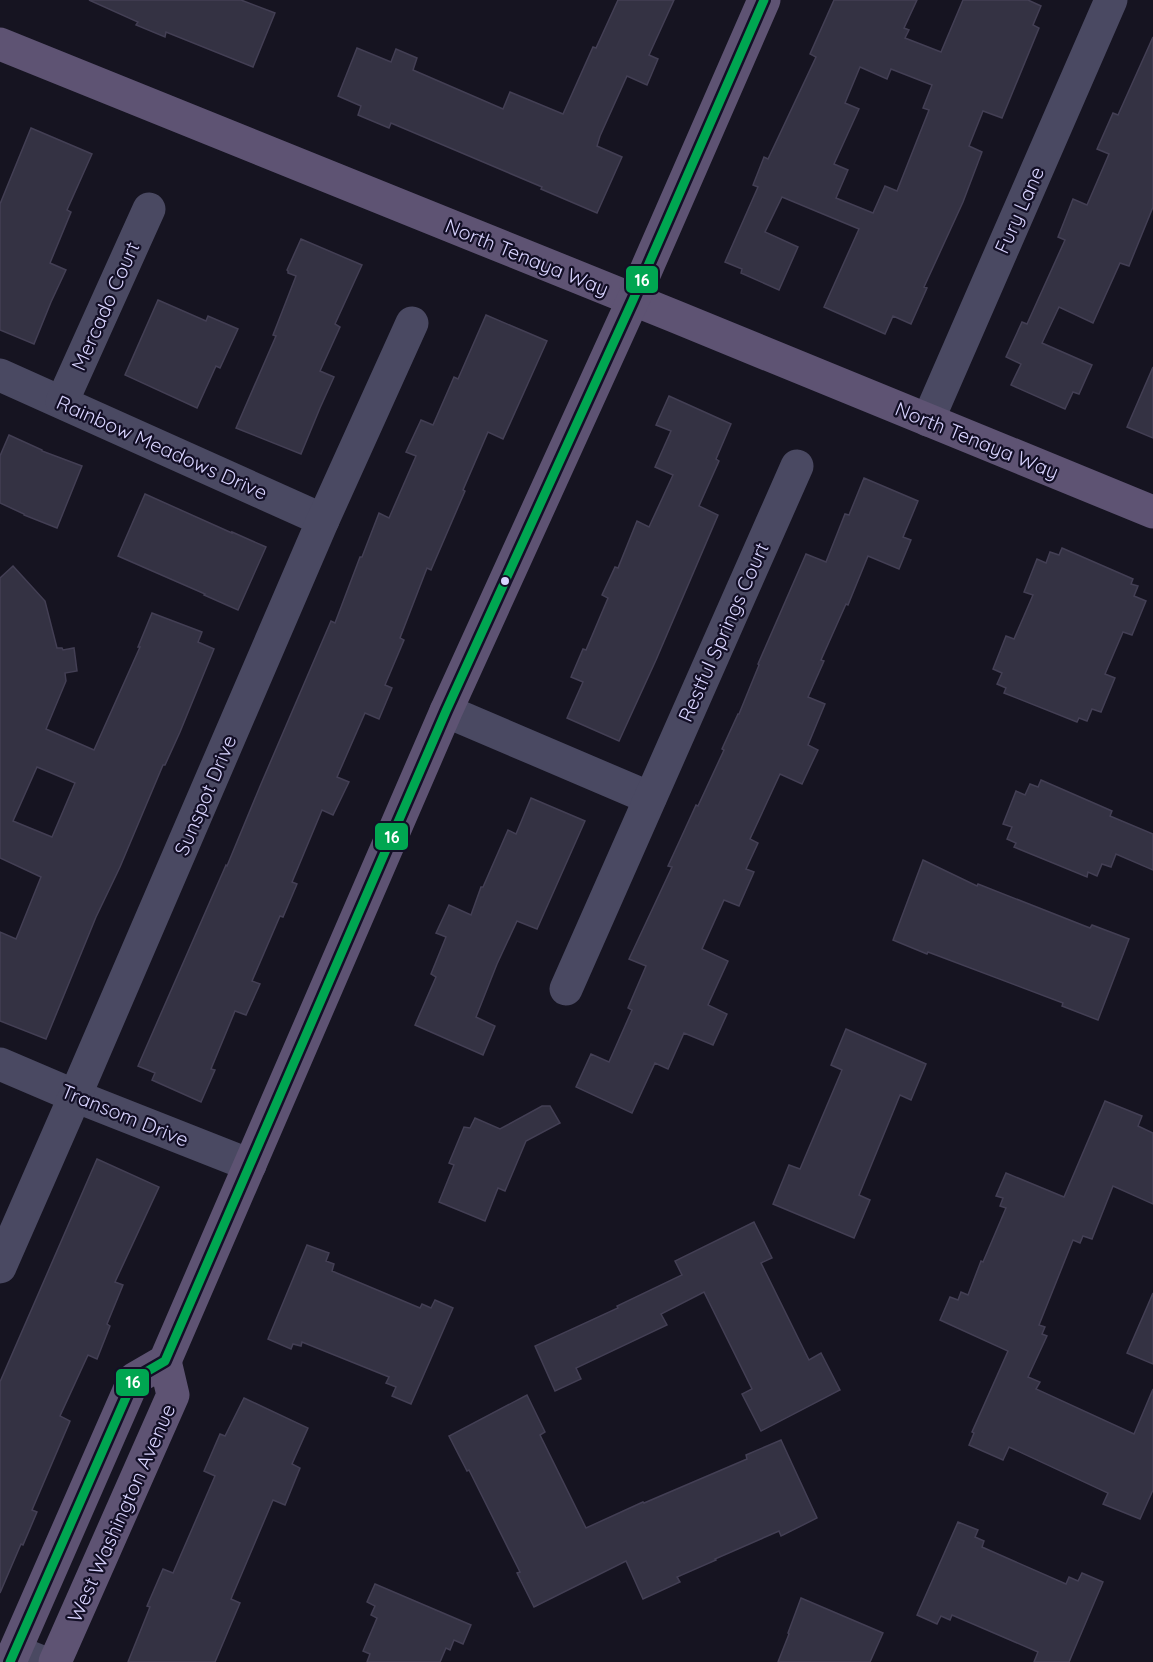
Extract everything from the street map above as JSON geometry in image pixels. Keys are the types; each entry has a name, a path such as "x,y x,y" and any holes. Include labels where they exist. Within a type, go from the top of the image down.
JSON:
{"main road":[{"path":"165,1361 446,711 633,300 764,0"},
{"name":"North Tenaya Way","path":"0,44 1153,512"},
{"name":"West Washington Avenue","path":"22,1658 134,1379 165,1361 173,1395 55,1662"}],"street":[{"name":"Fury Lane","path":"928,420 1111,0"},
{"name":"Mercado Court","path":"62,402 149,209"},
{"name":"Sunspot Drive","path":"0,1267 323,520 412,323"},
{"name":"Rainbow Meadows Drive","path":"0,375 323,520"},
{"name":"Restful Springs Court","path":"566,989 797,466"},
{"path":"446,711 650,798"},
{"name":"Transom Drive","path":"0,1064 250,1165"}],"building":[{"path":"89,0 241,0 275,13 253,67 166,32 165,37 136,25 138,22"},
{"path":"618,0 674,0 649,55 658,59 647,85 627,76 600,136 597,146 622,157 597,213 541,189 542,187 391,123 389,128 358,115 361,106 338,96 357,48 391,62 396,49 417,58 413,70 503,109 510,92 563,114 593,47 596,48"},
{"path":"834,0 917,0 904,28 909,30 905,38 941,52 963,0 1028,0 1041,6 1033,25 1039,28 1002,118 983,111 969,146 982,152 963,202 924,287 927,288 911,324 893,316 885,334 824,307 859,229 782,197 765,232 798,247 779,290 741,273 742,269 725,262 758,187 753,185 764,157 768,159 816,57 810,54","holes":["860,67 887,79 891,69 932,85 923,108 929,110 897,191 885,186 873,213 836,198 848,170 834,164 859,109 845,103"]},
{"path":"1153,37 1153,207 1129,266 1120,263 1093,323 1059,307 1042,343 1092,365 1079,394 1073,392 1065,409 1011,385 1021,364 1006,357 1022,322 1027,324 1065,240 1058,237 1073,199 1087,205 1109,154 1097,149 1113,113 1118,115"},
{"path":"31,128 92,154 67,210 71,212 50,263 66,270 34,344 0,330 0,204"},
{"path":"301,239 362,265 335,324 340,327 320,371 334,377 301,454 236,428 276,336 273,335 296,276 288,273 287,270"},
{"path":"158,300 206,321 208,316 238,329 220,368 216,366 197,408 125,375"},
{"path":"486,315 547,341 503,439 488,432 431,570 427,568 400,638 404,640 385,685 392,688 379,719 365,713 337,777 349,782 333,815 322,810 292,882 297,884 283,917 280,916 252,981 260,984 246,1015 235,1011 211,1069 215,1070 201,1102 152,1080 155,1073 138,1066 227,866 331,621 335,623 379,513 389,518 416,456 406,452 421,420 433,425 454,377 458,379"},
{"path":"1153,367 1153,438 1127,427"},
{"path":"669,396 731,424 716,459 719,461 699,506 718,515 619,741 567,718 583,682 571,677 583,649 586,650 608,598 602,595 615,567 618,568 637,521 649,527 673,475 655,467 671,431 656,425"},
{"path":"9,435 42,451 82,466 57,528 0,503 0,456"},
{"path":"864,478 918,501 903,537 911,540 899,569 868,556 848,605 846,604 821,660 824,661 808,697 825,704 808,745 818,750 802,784 780,774 750,839 758,843 746,869 754,872 739,906 724,900 702,949 728,961 708,1005 727,1014 713,1045 684,1033 668,1069 655,1063 632,1113 576,1087 591,1054 609,1062 632,1010 628,1008 646,966 629,959 672,867 668,866 724,750 722,749 806,554 826,562 845,514 849,515"},
{"path":"145,494 266,547 238,610 118,556"},
{"path":"1062,548 1133,579 1131,584 1138,586 1134,596 1146,601 1132,635 1123,632 1105,674 1115,678 1101,712 1092,709 1087,721 1079,718 1077,722 1004,693 1006,688 997,684 1002,673 993,669 1006,636 1014,639 1033,595 1024,592 1037,559 1046,563 1050,552 1059,555"},
{"path":"13,566 45,601 57,648 63,650 74,648 77,671 65,673 66,681 46,729 94,750 140,647 138,647 152,613 202,632 198,642 214,649 180,732 163,765 96,917 46,1039 0,1021 0,932 16,939 41,877 0,858 0,578","holes":["37,767 75,783 52,837 13,821"]},
{"path":"1041,780 1112,811 1110,816 1153,834 1153,870 1116,854 1111,867 1102,864 1097,876 1088,872 1087,877 1014,847 1016,843 1007,839 1012,827 1003,824 1016,791 1025,795 1030,784 1038,787"},
{"path":"531,798 585,821 537,929 517,921 497,964 476,1017 495,1026 483,1055 415,1025 436,977 431,974 446,937 436,933 449,905 471,915 481,887 483,887 508,830 516,834"},
{"path":"923,860 977,886 978,884 1090,928 1092,925 1129,939 1098,1020 1062,1006 1063,1003 893,940"},
{"path":"846,1029 926,1064 911,1100 900,1095 859,1195 870,1200 854,1238 773,1204 789,1165 800,1169 842,1070 831,1065"},
{"path":"1105,1101 1142,1116 1138,1126 1153,1133 1153,1204 1113,1186 1092,1239 1083,1236 1080,1243 1073,1240 1039,1325 1045,1327 1042,1334 1047,1336 1028,1377 1040,1382 1036,1389 1134,1434 1153,1389 1153,1490 1140,1519 1103,1504 1108,1493 1009,1447 1003,1460 969,1445 974,1433 972,1432 1008,1351 940,1320 950,1297 958,1300 961,1292 968,1295 981,1261 983,1262 1006,1208 1000,1206 1003,1198 996,1196 1006,1173 1064,1197"},
{"path":"542,1106 550,1106 560,1123 526,1141 505,1191 498,1188 485,1221 439,1202 454,1165 449,1163 464,1127 470,1128 475,1118 500,1129"},
{"path":"97,1159 159,1187 115,1282 123,1285 107,1324 110,1326 97,1359 88,1355 60,1416 70,1421 32,1510 37,1512 0,1593 0,1382"},
{"path":"754,1222 772,1258 761,1263 809,1360 821,1353 840,1390 761,1431 742,1394 752,1389 704,1292 661,1314 667,1325 576,1368 581,1379 555,1391 535,1346 618,1308 617,1306 682,1275 675,1261"},
{"path":"307,1245 329,1253 326,1261 334,1264 332,1271 420,1308 422,1304 431,1308 435,1300 453,1308 411,1404 392,1396 396,1387 386,1383 389,1377 302,1342 301,1346 293,1344 291,1349 268,1339"},
{"path":"1153,1293 1153,1364 1127,1353"},
{"path":"527,1395 545,1432 540,1435 586,1528 747,1459 746,1455 781,1440 817,1518 781,1536 779,1531 715,1559 677,1577 680,1582 643,1599 626,1561 534,1607 517,1573 520,1572 469,1470 467,1471 449,1436"},
{"path":"244,1398 308,1428 292,1464 300,1468 285,1505 273,1500 231,1599 240,1603 215,1662 128,1662 150,1607 147,1606 163,1569 173,1573 215,1476 204,1471 220,1434 225,1436"},
{"path":"958,1522 978,1530 975,1537 984,1541 982,1547 1066,1584 1069,1577 1078,1581 1082,1573 1103,1582 1069,1662 1034,1662 1038,1652 952,1615 950,1620 941,1616 937,1624 917,1615"},
{"path":"375,1584 471,1625 463,1644 454,1640 450,1650 446,1648 440,1662 367,1662 370,1654 363,1651 377,1618 371,1615 375,1606 367,1602"},
{"path":"801,1598 883,1633 870,1662 778,1662"}],"transit line":[{"name":"16","path":"10,1662 134,1379 165,1361 446,711 633,300 764,0"}]}
